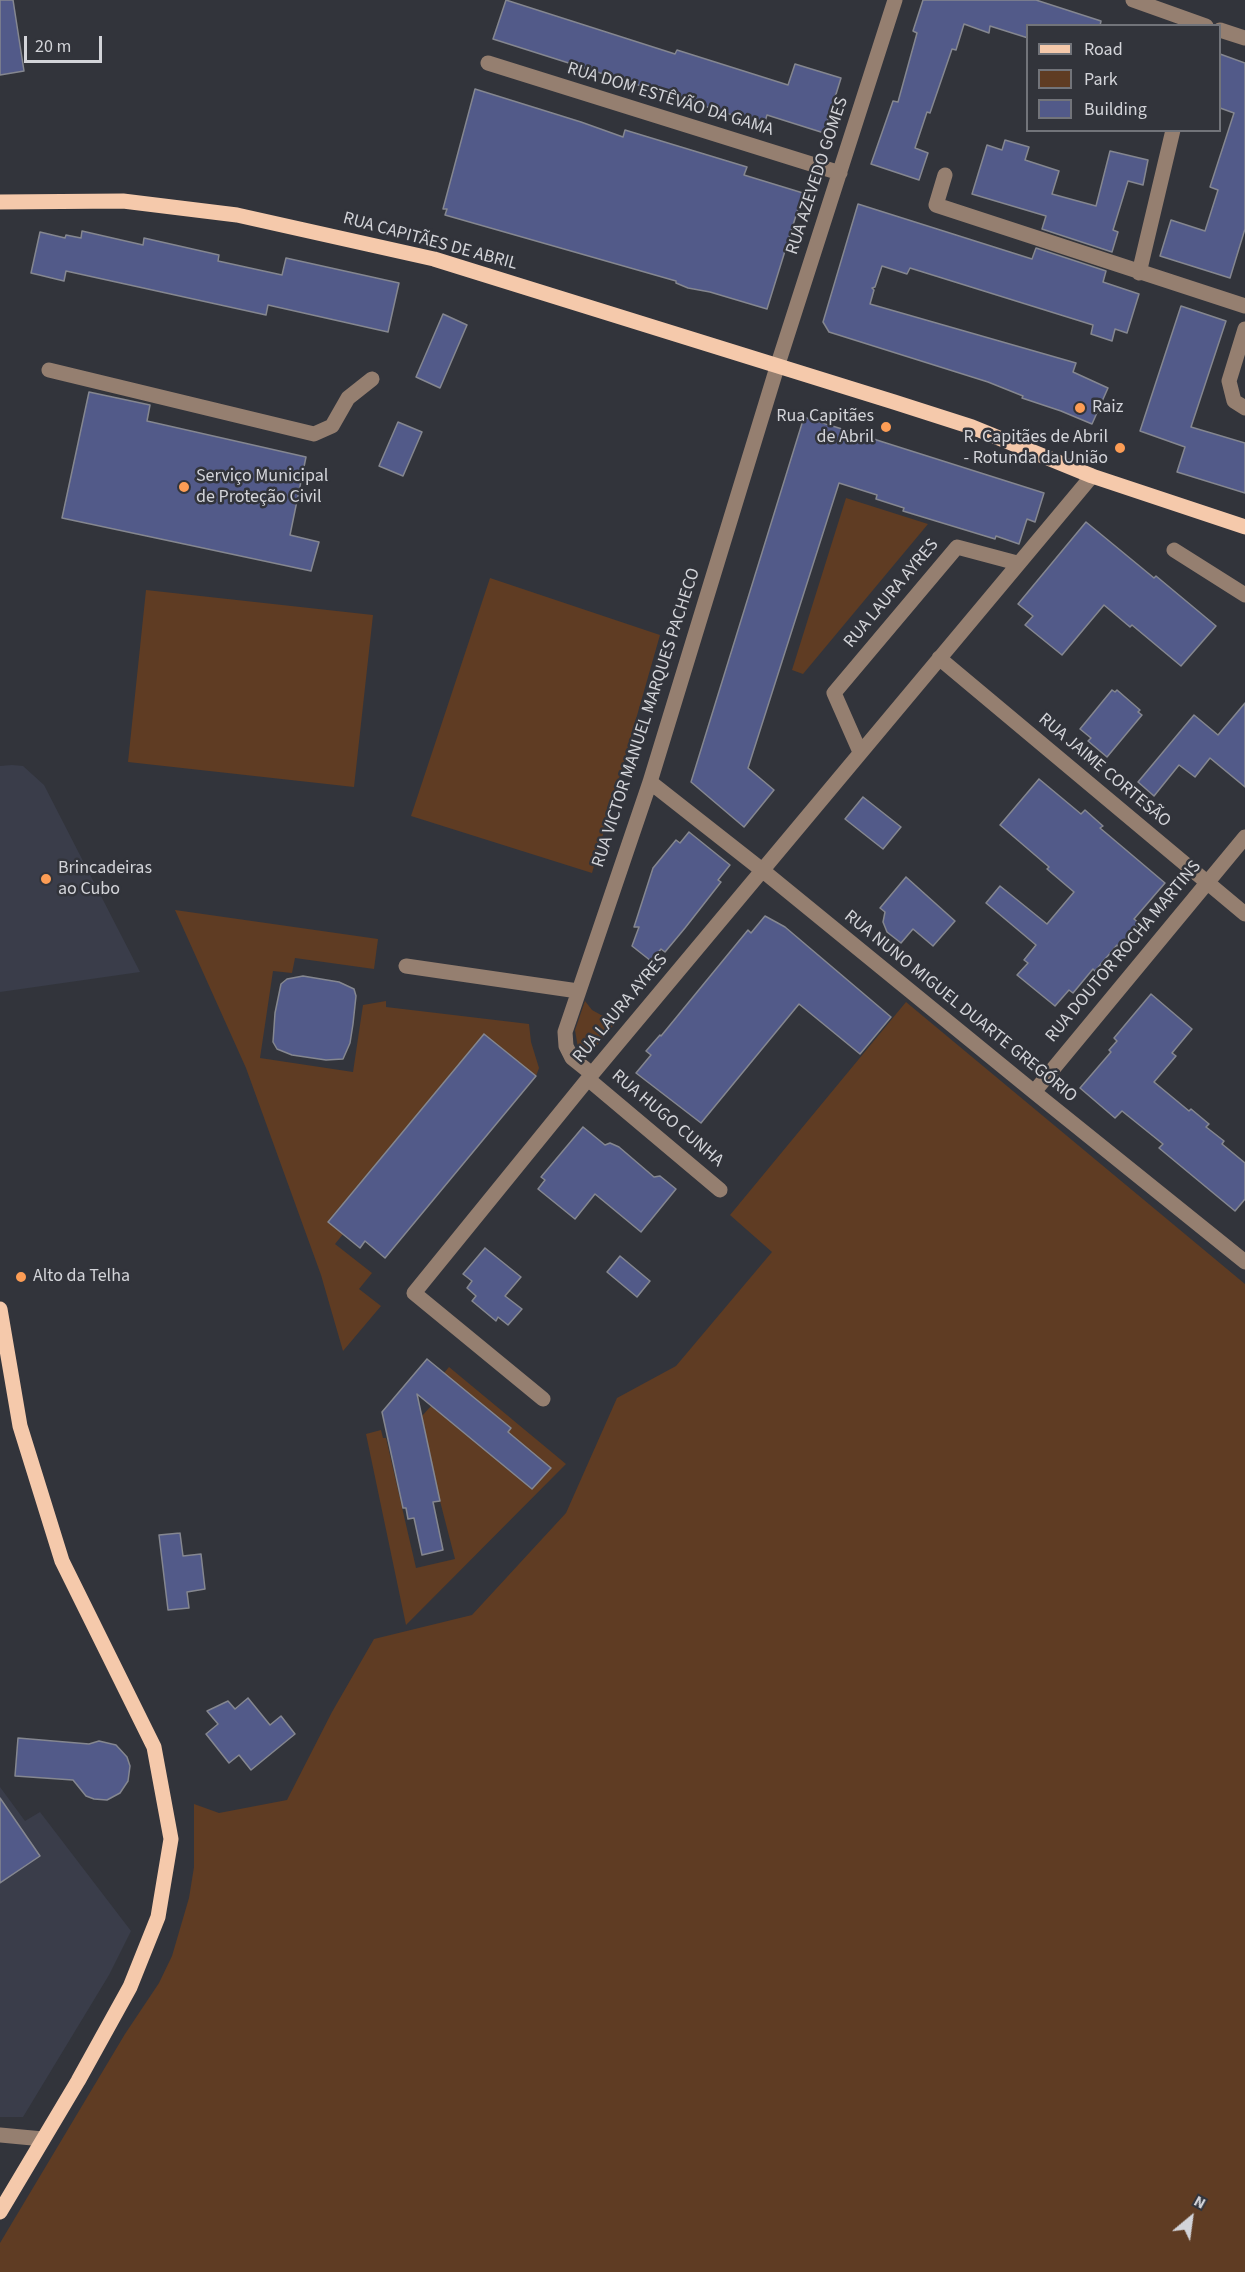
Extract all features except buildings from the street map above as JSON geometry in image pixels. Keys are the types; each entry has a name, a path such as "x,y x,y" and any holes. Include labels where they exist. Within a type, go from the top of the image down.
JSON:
{"main road":[{"name":"RUA CAPITÃES DE ABRIL","path":"0,202 123,201 237,215 434,259 778,364 972,427 1092,476 1245,527"},
{"path":"0,1309 20,1426 62,1561 154,1747 171,1839 158,1917 130,1988 0,2212"}],"street":[{"name":"RUA AZEVEDO GOMES","path":"778,364 895,0"},
{"path":"1133,0 1198,24"},
{"path":"1221,30 1245,38"},
{"name":"RUA DOM ESTÊVÃO DA GAMA","path":"488,63 840,173"},
{"path":"1139,273 1173,132"},
{"path":"945,175 936,206 1245,306"},
{"path":"1245,329 1229,381 1234,401 1245,408"},
{"name":"RUA VICTOR MANUEL MARQUES PACHECO","path":"590,1076 572,1058 566,1046 565,1032 651,782 778,364"},
{"path":"49,370 314,434 332,426 348,398 372,379"},
{"name":"RUA LAURA AYRES","path":"543,1399 414,1293 590,1076 1092,476"},
{"name":"RUA LAURA AYRES","path":"860,752 834,693 957,547 1017,563"},
{"path":"1174,550 1245,595"},
{"name":"RUA JAIME CORTESÃO","path":"939,658 1245,914"},
{"name":"RUA NUNO MIGUEL DUARTE GREGÓRIO","path":"651,782 1245,1262"},
{"name":"RUA DOUTOR ROCHA MARTINS","path":"1034,1092 1245,837"},
{"path":"405,966 579,991"},
{"name":"RUA HUGO CUNHA","path":"590,1076 720,1190"},
{"path":"0,2135 43,2139"}],"shaded area":[{"name":"Brincadeiras ao Cubo","path":"0,766 23,766 44,785 140,972 0,992"},
{"path":"0,1787 25,1821 40,1812 131,1931 109,1975 23,2117 0,2117"}],"green space":[{"path":"846,498 928,524 803,674 792,670"},
{"path":"490,578 660,635 592,873 411,816"},
{"path":"146,590 373,615 354,787 128,762"},
{"path":"175,910 378,939 374,969 295,958 292,973 273,971 260,1058 353,1072 363,1005 386,1001 386,1007 529,1024 531,1042 539,1068 536,1076 484,1034 328,1221 343,1234 335,1244 372,1273 359,1289 381,1306 343,1351 321,1275 246,1068"},
{"path":"585,1001 592,1010 617,1021 594,1049 585,1053 578,1048 575,1030"},
{"path":"906,1002 1245,1284 1245,2272 0,2272 0,2243 125,2034 159,1983 172,1956 189,1898 194,1867 194,1804 219,1813 287,1800 332,1712 374,1639 472,1615 566,1513 617,1398 676,1366 772,1252 730,1215"},
{"path":"449,1367 566,1464 406,1625 366,1434 381,1430 383,1438 386,1438 416,1568 455,1559 422,1416 431,1406 532,1489 550,1468 444,1373"}],"place":[{"name":"Raiz","path":"1080,408"},
{"name":"Rua Capitães de Abril","path":"886,427"},
{"name":"R. Capitães de Abril - Rotunda da União","path":"1120,448"},
{"name":"Serviço Municipal de Proteção Civil","path":"184,487"},
{"name":"Brincadeiras ao Cubo","path":"46,879"},
{"name":"Alto da Telha","path":"21,1277"}]}
